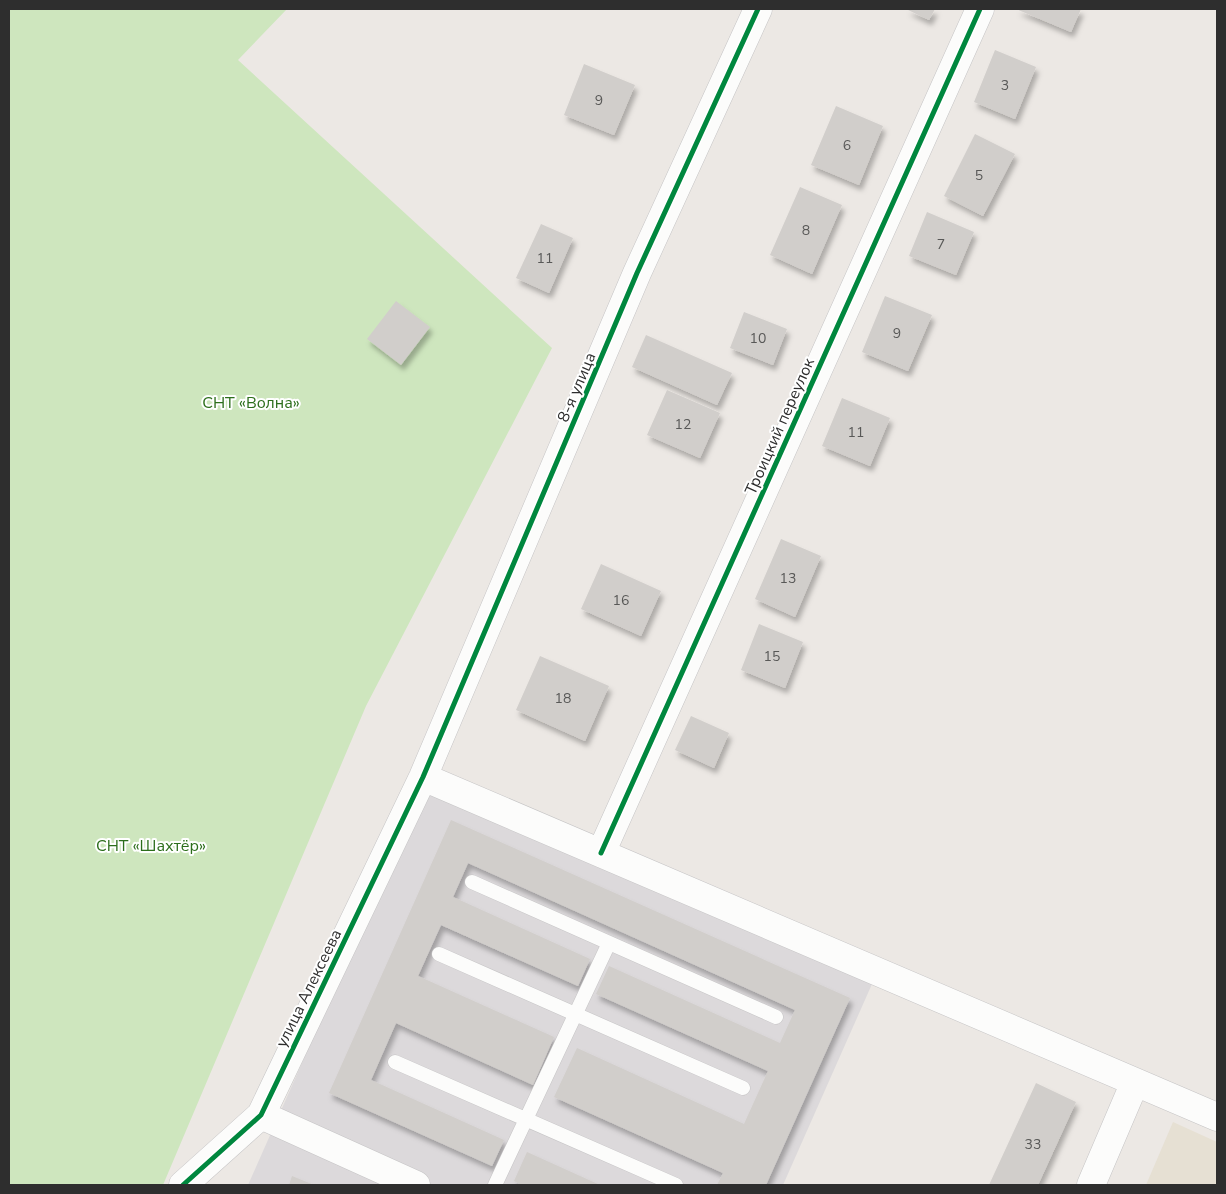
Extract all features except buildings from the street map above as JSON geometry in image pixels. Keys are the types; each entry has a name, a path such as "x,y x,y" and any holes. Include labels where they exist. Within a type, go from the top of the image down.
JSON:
{"street":[{"name":"8-я улица","path":"423,777 637,274 758,9"},
{"name":"Троицкий переулок","path":"601,853 980,9"},
{"path":"423,777 1217,1117"},
{"name":"улица Алексеева","path":"183,1185 261,1115 423,777"},
{"path":"1090,1185 1135,1082"},
{"path":"261,1115 416,1185"}],"lane":[{"path":"472,882 776,1017"},
{"path":"495,1185 609,943"},
{"path":"439,954 743,1088"},
{"path":"395,1062 676,1185"}],"shaded area":[{"path":"425,785 872,984 783,1185 248,1185"},
{"path":"1173,1122 1217,1142 1217,1185 1146,1185"}],"green space":[{"name":"СНТ «Волна»","path":"9,9 287,9 238,60 552,348 366,706 163,1185 9,1185"}],"cycle path":[{"path":"183,1185 261,1115 423,777 637,273 758,9"},
{"path":"601,853 980,9"}],"park label":[{"name":"СНТ «Шахтёр»","path":"151,845"}]}
